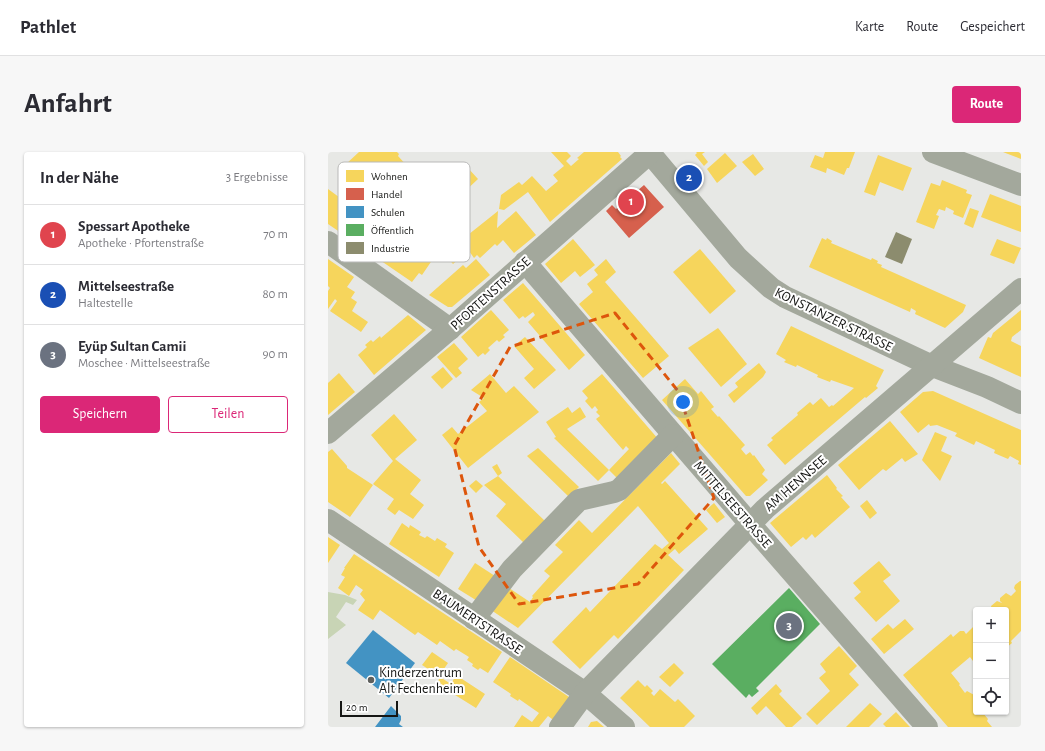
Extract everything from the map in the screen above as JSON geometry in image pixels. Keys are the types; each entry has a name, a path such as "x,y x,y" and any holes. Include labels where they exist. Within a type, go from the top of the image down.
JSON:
{"street":[{"name":"PFORTENSTRASSE","path":"328,433 450,329 650,152"},
{"name":"KONSTANZER STRASSE","path":"650,152 728,247 755,275 771,288 786,297 930,365 987,387 1021,404"},
{"path":"934,152 1021,185"},
{"path":"328,242 338,249"},
{"path":"356,262 450,329"},
{"name":"MITTELSEESTRASSE","path":"525,262 927,727"},
{"name":"AM HENNSEE","path":"560,727 585,693 771,504 930,365 1021,289"},
{"path":"474,619 512,569 579,500 619,490 673,435"},
{"name":"BAUMERTSTRASSE","path":"328,520 585,693 624,727"}],"highlighted area":[{"path":"615,313 678,391 714,498 638,584 519,604 479,547 454,446 510,347"}],"green space":[{"path":"328,592 345,595 357,600 353,605 346,602 336,617 346,625 328,639"}],"building: Wohnen":[{"path":"359,152 397,152 399,154 398,156 404,162 348,162"},
{"path":"551,152 567,152 571,156 566,161 571,166 584,152 618,152 622,159 550,222 528,192 504,210 499,209 501,195 519,182 522,185 532,176 546,191 558,181 553,175 564,166"},
{"path":"696,152 705,152 702,154 708,162 704,166 695,155 697,153"},
{"path":"825,152 855,152 849,168 847,168 844,175 827,168 826,173 810,167 815,155 823,158"},
{"path":"1003,152 1021,152 1021,159 1008,154"},
{"path":"725,153 737,166 717,183 707,169"},
{"path":"753,154 764,169 755,176 742,162"},
{"path":"878,155 912,168 903,191 880,182 875,196 864,192"},
{"path":"470,170 478,179 470,187"},
{"path":"942,180 967,190 966,193 972,195 963,218 953,214 954,211 946,207 945,211 939,209 936,215 939,216 934,229 916,222 931,183 940,186"},
{"path":"328,189 338,196 338,231 328,224"},
{"path":"990,194 1021,206 1021,232 981,217"},
{"path":"970,208 979,211 973,228 964,224"},
{"path":"498,211 497,228 516,211 536,235 514,253 503,240 497,246 495,244 480,258 477,255 474,258 470,252 470,233"},
{"path":"822,238 826,240 827,238 832,241 831,243 871,260 872,258 878,261 877,263 882,265 881,267 966,305 963,312 945,328 915,314 916,311 911,308 910,312 809,267"},
{"path":"573,239 595,265 580,277 575,271 561,283 545,264"},
{"path":"997,239 1021,248 1014,264 990,255"},
{"path":"700,249 736,291 710,314 673,272"},
{"path":"328,259 354,277 347,287 355,292 351,298 357,302 352,311 368,322 361,332 330,311 337,301 335,299 328,309 328,291 330,288 328,286"},
{"path":"476,259 490,275 452,307 448,307 429,295 463,265 466,268"},
{"path":"606,259 616,272 605,282 669,356 643,378 579,304 593,292 587,284 598,275 594,270"},
{"path":"383,262 431,262 422,275 419,273 412,282"},
{"path":"523,283 585,355 569,370 528,322 535,315 533,312 525,318 523,316 519,319 503,300"},
{"path":"491,310 509,330 503,335 505,337 499,342 497,340 488,348 490,350 485,355 483,353 478,357 461,337"},
{"path":"1021,310 1021,330 1012,337 1011,341 1021,346 1021,377 979,358 988,337 991,338 993,333"},
{"path":"408,315 426,330 374,375 358,355 367,347 365,345 371,340 373,342 380,336 381,338"},
{"path":"791,326 884,370 876,386 878,388 866,398 865,397 785,465 767,445 773,440 771,438 798,415 797,413 810,402 813,405 821,398 829,407 832,405 833,406 854,388 831,380 830,382 817,377 818,375 797,365 796,367 784,362 786,360 776,354"},
{"path":"718,328 747,364 721,387 688,348"},
{"path":"525,337 556,370 534,389 524,378 534,369 514,346"},
{"path":"454,343 468,359 458,368 462,373 456,378 437,357"},
{"path":"759,363 766,372 763,377 734,403 728,395 738,387 735,383"},
{"path":"443,367 453,379 442,389 431,377"},
{"path":"339,373 355,392 328,415 328,383"},
{"path":"490,374 506,393 514,386 539,412 468,468 442,435 452,427 458,434 487,411 479,402 484,398 471,390"},
{"path":"602,374 659,440 620,481 609,470 629,449 626,446 623,450 596,419 600,416 596,412 598,410 595,406 592,409 585,401 588,398 582,391"},
{"path":"685,379 698,394 701,391 714,407 711,409 745,445 741,449 746,455 750,452 753,456 754,455 765,470 762,474 768,480 750,496 746,496 662,400"},
{"path":"933,391 1021,430 1021,465 1018,464 1019,461 1010,456 1008,459 994,453 995,450 976,441 974,445 955,436 957,433 937,425 930,426 929,424 918,433 900,412 923,392"},
{"path":"568,407 572,413 580,407 586,417 567,429 609,470 598,481 554,438 556,437 546,422"},
{"path":"394,414 417,440 395,459 421,480 410,494 424,505 413,519 399,510 395,515 387,509 394,499 373,484 393,461 371,435"},
{"path":"890,421 918,454 905,462 902,458 886,471 883,469 859,490 838,465"},
{"path":"935,432 947,437 941,451 952,456 940,481 922,460"},
{"path":"538,448 579,487 569,497 527,456"},
{"path":"332,449 347,466 347,468 373,485 350,517 328,502 328,452"},
{"path":"671,453 680,464 661,483 662,484 665,481 708,529 679,554 675,549 668,555 684,570 618,639 614,635 580,669 552,642 586,607 590,612 655,544 662,549 669,543 638,506 518,628 491,610 509,588 530,602 533,597 532,596 550,576 544,571 563,552 555,545 579,520 592,533"},
{"path":"497,464 502,473 498,476 492,467"},
{"path":"827,475 837,488 836,489 843,496 841,497 850,507 815,538 812,534 806,540 803,537 791,547 770,523"},
{"path":"498,476 545,521 524,543 496,516 506,504 484,485"},
{"path":"476,480 483,486 476,493 469,486"},
{"path":"867,500 877,513 870,519 860,506"},
{"path":"714,503 725,517 717,523 706,510"},
{"path":"402,523 409,528 410,525 421,532 419,535 425,538 427,536 435,541 437,538 447,544 445,547 454,553 439,577 389,544"},
{"path":"328,537 340,545 328,563"},
{"path":"354,554 502,652 488,673 480,668 478,670 472,666 473,664 467,660 469,657 456,649 454,651 440,641 437,645 418,632 415,635 380,610 373,620 358,610 365,600 360,594 363,590 356,585 349,596 338,588 345,577 341,575 344,568"},
{"path":"879,561 891,575 883,581 900,601 876,622 854,598 861,592 853,583"},
{"path":"475,563 495,576 479,602 458,589"},
{"path":"1021,581 1021,631 1011,641 1012,643 1009,646 1009,607 991,606 997,601 1002,603 1000,598 1006,593 1011,596 1016,591 1014,588 1015,585"},
{"path":"905,619 914,629 884,654 871,639 888,624 893,629"},
{"path":"973,627 973,661 970,657 951,673 965,693 967,691 973,694 973,715 985,715 992,727 948,727 903,675 951,634 953,637 960,631 964,631 966,634"},
{"path":"839,646 857,666 849,674 859,685 817,725 806,714 830,691 819,678 826,672 820,664"},
{"path":"432,652 448,663 439,676 422,665"},
{"path":"510,657 572,699 556,722 548,716 539,727 514,727 522,715 532,722 539,713 519,699 518,701 510,696 511,694 493,682"},
{"path":"674,663 684,673 670,687 659,677"},
{"path":"456,675 485,694 476,708 447,690 440,685 441,683 438,681 440,677 451,684"},
{"path":"638,680 645,687 647,685 653,691 651,693 654,696 660,689 675,702 678,699 695,716 684,727 650,727 620,698"},
{"path":"776,684 782,691 779,694 802,718 792,727 786,727 766,706 757,715 751,708"},
{"path":"870,703 882,714 869,727 846,727"},
{"path":"896,712 910,727 886,727 883,724"},
{"path":"597,721 604,727 588,727 591,722"}],"building: Handel":[{"path":"644,185 664,207 629,238 606,211 612,205 616,209"}],"building: Schulen":[{"path":"373,630 415,663 389,698 346,663"},
{"path":"391,706 401,716 399,724 403,727 375,727"}],"building: Öffentlich":[{"path":"789,588 820,624 756,688 759,691 752,697 749,694 746,698 712,664"}],"building: Industrie":[{"path":"896,232 912,239 902,264 885,257"}],"place":[{"name":"Mittelseestraße","path":"689,178"},
{"name":"Spessart Apotheke","path":"631,202"},
{"name":"Eyüp Sultan Camii","path":"789,626"},
{"name":"Kinderzentrum Alt Fechenheim","path":"371,680"}]}
